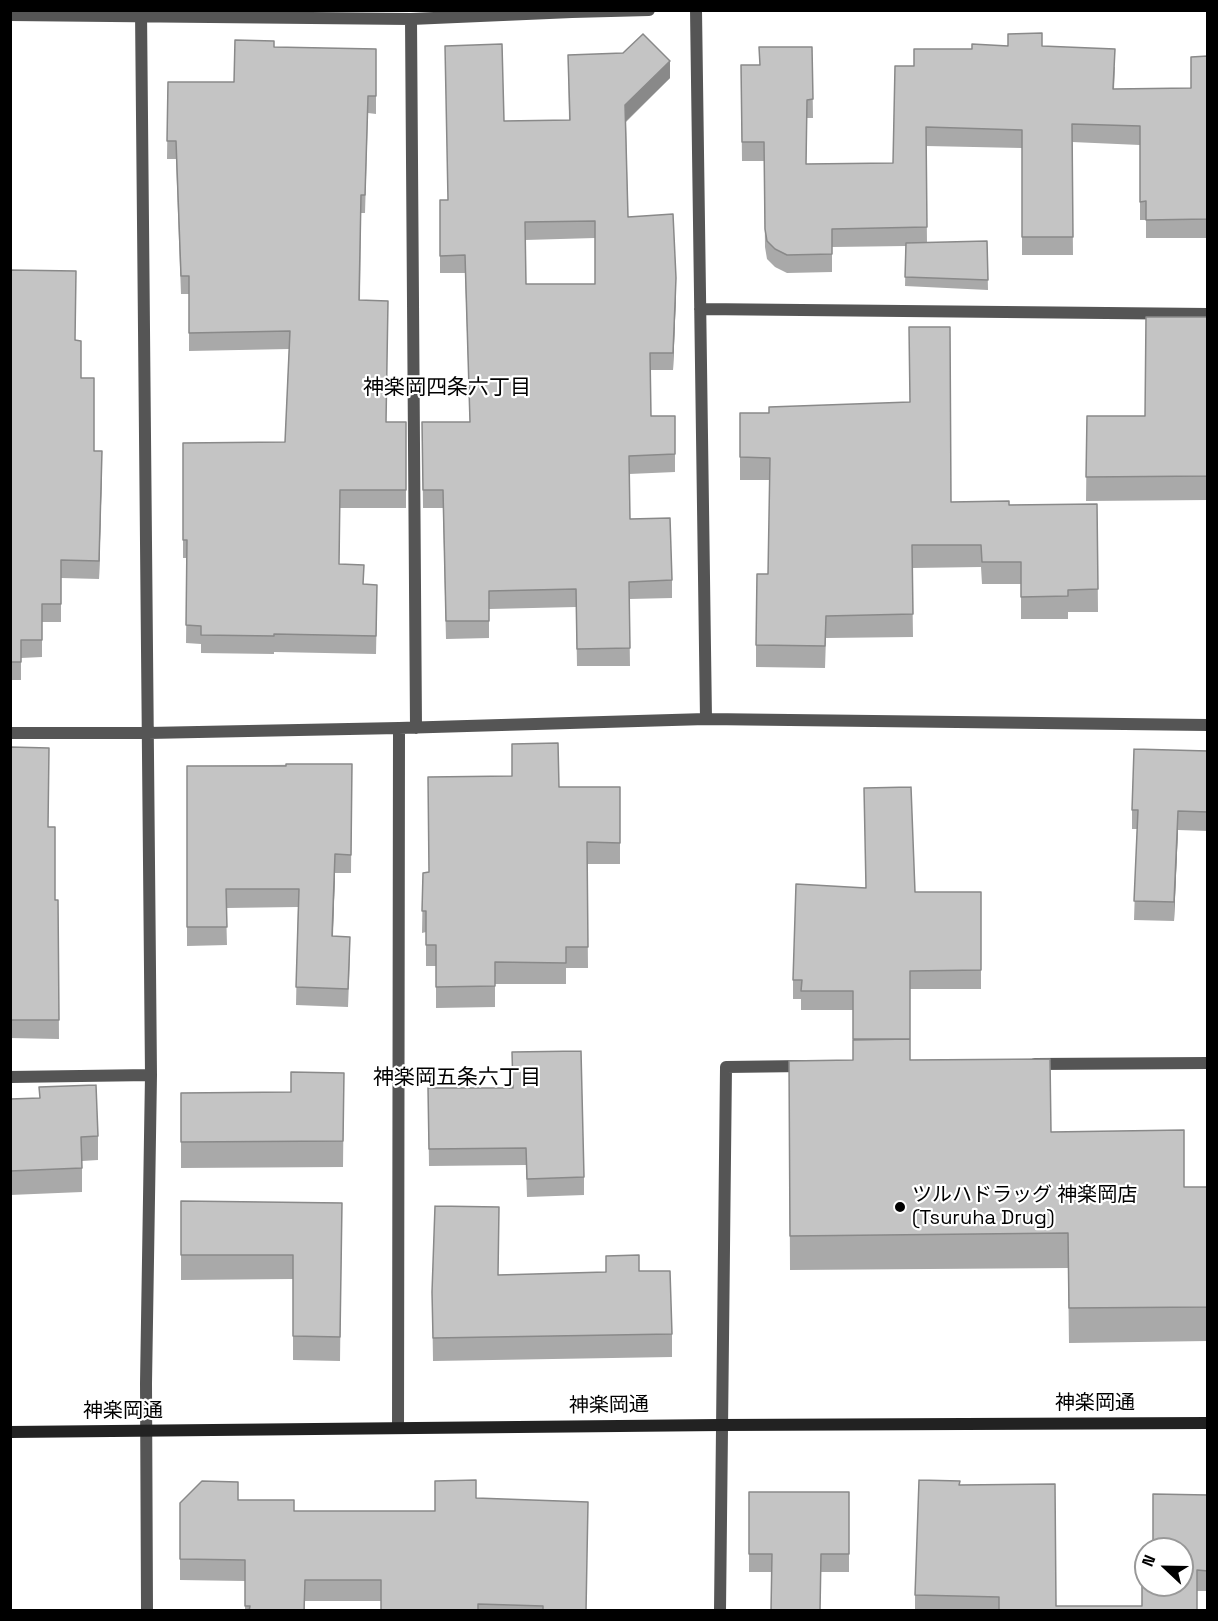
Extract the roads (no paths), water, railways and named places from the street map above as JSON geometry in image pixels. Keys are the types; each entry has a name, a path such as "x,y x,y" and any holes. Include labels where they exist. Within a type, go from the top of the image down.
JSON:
{"street":[{"path":"10,15 141,13 411,19 572,11 649,10"},
{"path":"696,10 706,719"},
{"path":"141,13 151,1076 146,1431 147,1611"},
{"path":"411,19 416,728"},
{"path":"700,309 1208,314"},
{"path":"10,733 416,728 706,719 1208,725"},
{"path":"398,1428 399,728"},
{"path":"1020,1064 1208,1063"},
{"path":"720,1611 726,1067 820,1066"},
{"path":"10,1077 151,1076"},
{"name":"神楽岡通","path":"10,1432 1208,1423"}],"place":[{"name":"ツルハドラッグ 神楽岡店 (Tsuruha Drug)","path":"900,1207"}],"district":[{"name":"神楽岡四条六丁目","path":"447,388"},
{"name":"神楽岡五条六丁目","path":"457,1078"}]}
